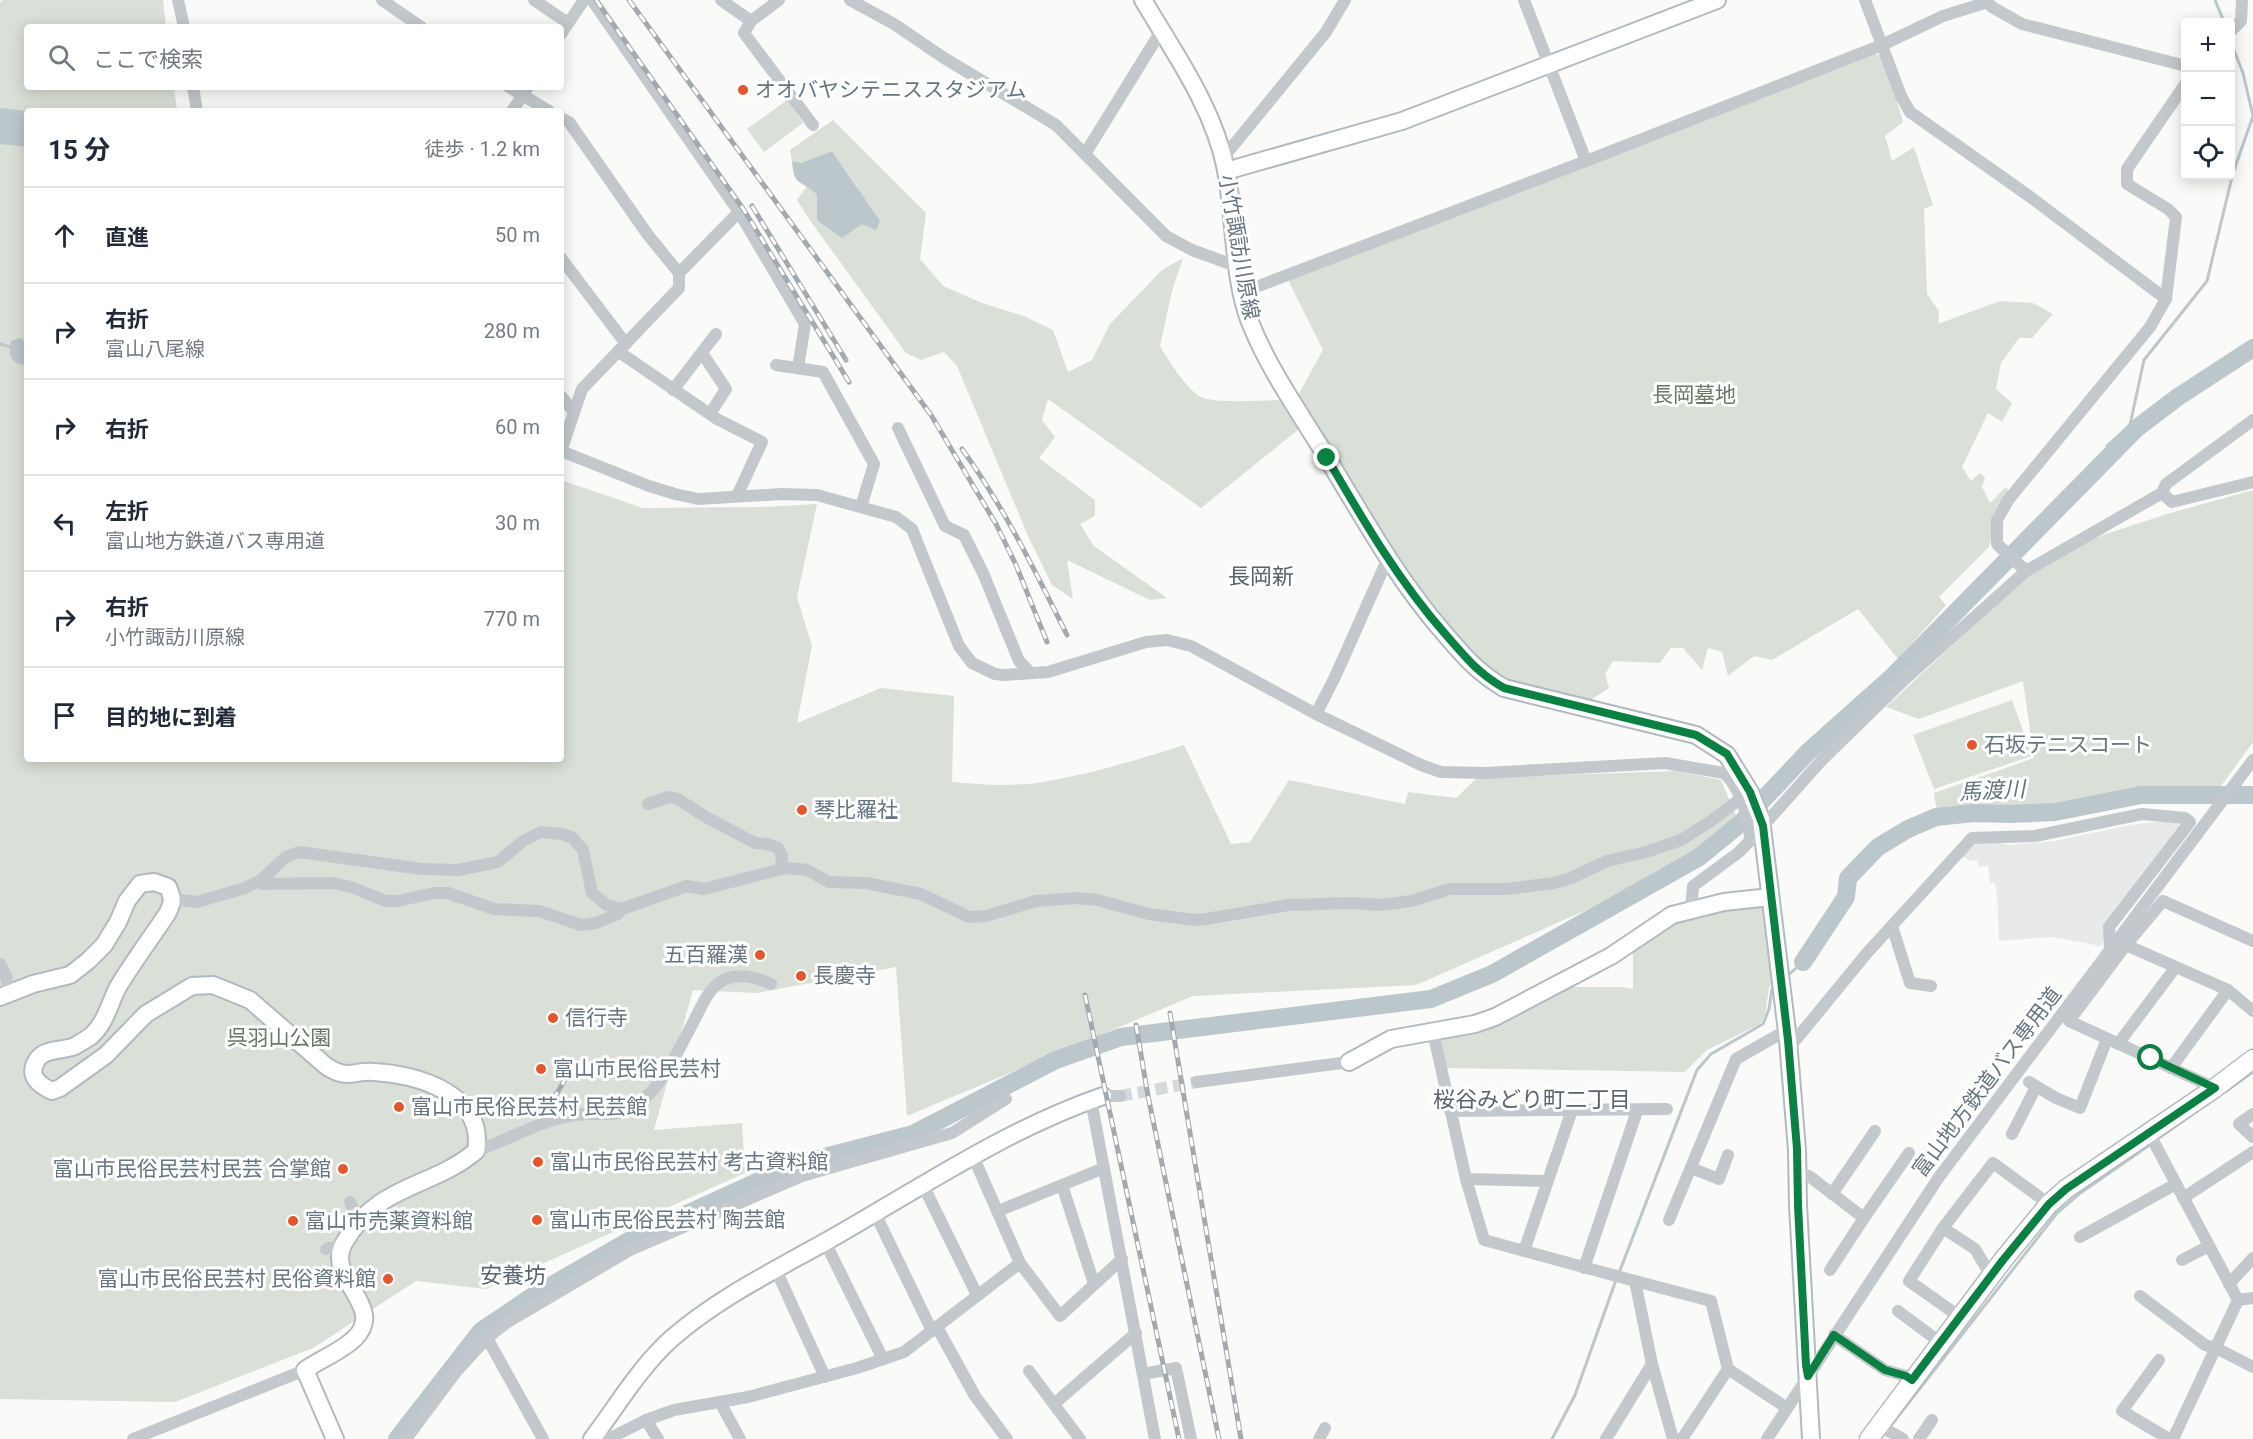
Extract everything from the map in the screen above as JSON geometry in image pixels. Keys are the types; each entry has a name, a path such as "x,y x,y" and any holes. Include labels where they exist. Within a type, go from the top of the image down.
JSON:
{"main road":[{"path":"1874,1432 1991,1276 2049,1204 2066,1189 2215,1088 2253,1059"}],"street":[{"path":"178,0 183,24"},
{"path":"382,0 417,24"},
{"path":"534,0 559,24"},
{"path":"564,29 584,0"},
{"path":"592,0 739,212 805,324 798,368"},
{"path":"721,0 751,21"},
{"path":"850,0 894,24 944,58 1056,125 1166,236 1192,250 1239,267"},
{"name":"小竹諏訪川原線","path":"1143,0 1205,106 1224,165 1249,320 1266,359 1388,558 1419,604 1482,675 1504,688 1696,735 1727,754 1745,796 1762,822 1789,1048 1811,1439"},
{"path":"1224,165 1326,32 1345,0"},
{"path":"1524,0 1586,161"},
{"path":"1224,165 1402,121 1717,0"},
{"path":"1865,0 1901,96 1910,112 2029,196 2166,299"},
{"path":"2235,27 2241,21 2242,0"},
{"path":"776,1 751,21 744,33 813,125"},
{"path":"1243,292 1586,161 1882,45 1943,16 1987,1 1992,8 2022,24 2181,65"},
{"path":"1085,154 1161,32"},
{"path":"194,90 196,108"},
{"path":"2021,567 1997,544 1997,520 2009,499 2150,327 2166,299 2176,217 2168,209 2127,184 2127,169 2181,90"},
{"path":"514,108 525,92 545,108"},
{"path":"564,120 569,122 648,235 679,273 679,288 582,389 564,442"},
{"path":"679,273 739,212"},
{"path":"564,262 622,348 673,390 710,414 762,442 737,496"},
{"path":"673,390 716,334"},
{"path":"702,353 726,388 710,414"},
{"path":"776,365 823,372 874,464 861,507"},
{"path":"564,400 574,412"},
{"path":"1762,822 1821,761 2021,567 2162,493 2166,484 2253,420"},
{"path":"898,428 945,526 964,535 988,584 1019,661 1031,673"},
{"path":"564,452 649,486 698,499 782,494 817,495 896,517 912,529 959,646 972,663 995,674 1048,672 1146,642 1167,640 1191,646 1316,714 1421,765 1441,772 1485,773 1665,763 1724,772 1745,796 1750,841 1738,853 1694,885 1691,891 1691,909"},
{"path":"2162,493 2172,502 2253,482"},
{"path":"1316,714 1388,558"},
{"name":"富山地方鉄道バス専用道","path":"1767,1439 1807,1370 1834,1335 1939,1177 2253,760"},
{"path":"172,899 197,902 246,888 261,880 286,857 299,852 422,869 458,870 498,862 523,841 541,832 562,834 573,838 583,850 592,893 607,905 621,909 687,886 704,890 781,869 797,868 807,870 829,882 866,883 921,894 969,918 986,916 1036,902 1077,898 1097,900 1149,914 1194,920 1288,905 1353,903 1381,905 1411,901 1450,889 1507,889 1554,883 1571,878 1606,861 1646,852 1681,840 1711,822 1745,796"},
{"path":"648,804 669,797 678,799 755,843 777,848 782,855 781,869"},
{"path":"1789,1048 1892,926 1972,838 2036,837 2142,814 2185,818 2190,822 2109,927 2110,950"},
{"path":"261,880 263,884 334,883 386,901 448,893 494,909 539,911 581,925 596,923 618,914 621,909"},
{"path":"0,964 6,976 4,996 33,984 70,975 105,945 127,901 140,884 154,882 168,887 172,899 167,914 118,988 102,1022 92,1035 74,1047 45,1053 37,1059 34,1078 41,1086 52,1091 60,1088 106,1055 146,1014 192,986 213,985 250,1000 326,1066 336,1072 353,1075 372,1071 421,1079 434,1085 467,1108 474,1120 479,1137 476,1151"},
{"path":"1197,1082 1349,1062 1391,1039 1433,1032 1495,1017 1611,956 1672,915 1724,902 1770,897"},
{"path":"2215,1088 2069,1021 2126,945 2163,901 2253,941"},
{"path":"1892,926 1910,983 1931,986"},
{"path":"2126,945 2228,990 2253,1011"},
{"path":"2012,1134 2033,1084 2080,1108 2112,1041 2175,968"},
{"path":"133,1439 305,1370 354,1339 365,1320 362,1304 343,1276 339,1256 342,1245 359,1221 391,1195 450,1169 476,1151 552,1121 575,1115 617,1114 632,1109 647,1098 658,1084 707,997 719,982 730,977 746,976 771,984"},
{"path":"2171,1068 2228,990"},
{"path":"1669,1220 1736,1059 1787,1030"},
{"path":"1433,1032 1466,1179 1484,1240 1712,1301 1728,1369 1781,1404"},
{"path":"592,1439 652,1359 671,1340 723,1301 973,1156 1068,1108 1105,1097 1104,1168 1155,1439"},
{"path":"406,1439 444,1388 487,1338 506,1323 630,1250 802,1176 952,1133 1006,1099"},
{"path":"1450,1111 1667,1109"},
{"path":"1524,1251 1572,1110"},
{"path":"1584,1268 1637,1111"},
{"path":"2253,1114 2239,1124 2253,1137"},
{"path":"1832,1194 1875,1131"},
{"path":"2148,1133 2229,1284 2248,1300 2216,1348 2171,1439 2122,1411 2160,1360"},
{"path":"2183,1198 2253,1152"},
{"path":"1830,1270 1909,1153"},
{"path":"1691,1168 1719,1179 1728,1155"},
{"path":"973,1156 1020,1263 1060,1316 1122,1259"},
{"path":"1960,1317 1909,1281 1943,1228 1994,1163 2049,1204"},
{"path":"998,1211 1104,1168"},
{"path":"1797,1175 1809,1176 1864,1218"},
{"path":"1466,1179 1546,1181"},
{"path":"2080,1237 2176,1184"},
{"path":"923,1185 977,1295"},
{"path":"1062,1185 1094,1284"},
{"path":"350,1202 359,1221"},
{"path":"875,1213 934,1329 975,1396 1007,1439"},
{"path":"1943,1228 1975,1249 1991,1276"},
{"path":"825,1242 883,1359"},
{"path":"326,1249 342,1245"},
{"path":"2182,1260 2209,1246"},
{"path":"2229,1284 2253,1258"},
{"path":"608,1439 646,1420 674,1410 748,1397 825,1377 904,1352 1020,1263"},
{"path":"776,1270 825,1377"},
{"path":"1635,1281 1652,1364 1673,1439"},
{"path":"2140,1296 2205,1345 2216,1348 2253,1368"},
{"path":"1898,1311 1941,1343"},
{"path":"1054,1404 1136,1334"},
{"path":"1834,1335 1885,1370 1912,1380"},
{"path":"487,1338 543,1439"},
{"path":"1606,1439 1652,1364"},
{"path":"1143,1374 1176,1368 1191,1439"},
{"path":"1682,1439 1728,1369"},
{"path":"305,1370 335,1439"},
{"path":"1758,1439 1807,1370"},
{"path":"1029,1371 1080,1439"},
{"path":"720,1402 740,1439"},
{"path":"646,1420 658,1439"},
{"path":"1919,1439 1932,1420"},
{"path":"1874,1432 1903,1439"}],"shaded area":[{"path":"0,108 24,111 24,147 0,144"},
{"path":"832,151 880,221 876,230 862,224 842,238 817,220 817,195 796,179 792,161 802,163"},
{"path":"21,338 24,342 24,364 17,363 12,358 11,341"},
{"path":"2171,820 2182,826 2109,927 2101,946 2052,937 1999,941 1997,894 1995,883 1990,883 1988,866 1979,867 1978,861 1971,861 1954,852 1981,838 2008,845 2054,841 2130,825"}],"green space":[{"name":"呉羽山公園","path":"3,0 163,0 166,24 24,24 24,90 174,90 177,108 24,108 24,762 564,762 564,481 643,508 817,504 797,597 812,646 797,723 881,688 954,696 952,782 1000,785 1049,781 1100,770 1184,745 1231,844 1250,842 1289,780 1405,804 1408,792 1456,798 1477,778 1676,771 1721,780 1738,820 1694,857 1623,894 1416,985 1193,996 907,1116 896,967 757,993 693,990 654,1130 742,1123 745,1173 486,1289 416,1281 313,1348 175,1402 0,1399 0,2"},
{"name":"長岡墓地","path":"1874,53 1884,58 1903,122 1885,136 1892,161 1914,147 1933,205 1924,209 1927,294 1939,311 1938,324 2000,301 2033,303 2053,314 2032,338 2019,338 2001,363 1996,389 2012,403 2002,422 1988,413 1962,467 1971,481 1980,473 1985,477 1982,487 1990,503 2006,487 2010,493 1989,547 1939,597 1946,605 1898,659 1858,609 1772,660 1754,656 1728,676 1722,652 1708,648 1702,670 1683,648 1671,648 1660,663 1613,661 1605,674 1609,688 1586,703 1482,676 1384,539 1297,397 1323,350 1288,280"},
{"path":"787,100 803,123 764,152 747,129"},
{"path":"833,120 926,213 920,259 943,286 982,303 1024,316 1053,330 1068,372 1092,360 1110,324 1162,270 1183,258 1172,291 1160,346 1173,366 1190,388 1201,397 1228,401 1281,400 1299,429 1201,508 1048,399 1042,420 1055,437 1039,458 1095,500 1095,516 1080,524 1094,546 1167,598 1150,600 1067,560 1073,599 1052,585 1028,536 957,366 944,352 921,360 906,353 797,200 807,186 817,195 817,220 857,187 832,151 802,164 792,161 790,150"},
{"path":"2253,490 2253,742 2221,786 2137,790 2063,806 1937,812 1934,793 2034,758 2023,681 1919,719 1886,707 2027,576 2094,538 2167,514"},
{"name":"石坂テニスコート","path":"2012,700 2032,756 1934,789 1913,735"},
{"path":"1760,907 1765,910 1774,980 1769,988 1765,1015 1760,1024 1707,1050 1685,1072 1444,1068 1440,1039 1443,1037 1566,987 1633,989 1633,945 1643,937 1702,910"}],"waterway":[{"path":"2215,0 2222,18"},
{"path":"2235,53 2243,73 2253,116"},
{"path":"2114,453 2107,446 2130,425 2144,360 2207,281 2233,173 2253,116"},
{"path":"0,344 10,347"},
{"path":"397,1439 481,1331 533,1296 632,1239 794,1165 913,1134 1056,1060 1121,1037 1431,999 1492,974 1698,858 1741,823 1808,752 1892,677 2137,428 2178,397 2253,348"},
{"name":"馬渡川","path":"1803,962 1846,897 1848,878 1878,847 1908,829 1936,817 1974,813 2055,812 2141,795 2253,795"},
{"path":"1786,977 1803,962"},
{"path":"1619,1273 1697,1070 1711,1054 1763,1024 1769,1009 1772,989 1776,986"},
{"path":"2225,1092 2253,1072"},
{"path":"2156,1140 2210,1102"},
{"path":"1889,1428 2057,1213 2079,1194 2151,1144"},
{"path":"1552,1439 1575,1395 1616,1280"}],"tunnel":[{"path":"1120,1096 1197,1082"}],"railway":[{"path":"596,0 744,210 849,382"},
{"path":"629,0 931,415 996,524 1016,565 1047,642"},
{"path":"752,206 846,360"},
{"path":"962,449 1005,516 1067,635"},
{"path":"1085,995 1179,1439"},
{"path":"1170,1013 1241,1439"},
{"path":"1136,1025 1148,1096 1219,1439"},
{"path":"553,1100 574,1064"}],"place":[{"name":"オオバヤシテニススタジアム","path":"743,90"},
{"name":"石坂テニスコート","path":"1972,745"},
{"name":"琴比羅社","path":"802,810"},
{"name":"五百羅漢","path":"760,955"},
{"name":"長慶寺","path":"801,976"},
{"name":"信行寺","path":"553,1018"},
{"name":"富山市民俗民芸村","path":"541,1069"},
{"name":"富山市民俗民芸村 民芸館","path":"399,1107"},
{"name":"富山市民俗民芸村 考古資料館","path":"538,1162"},
{"name":"富山市民俗民芸村民芸 合掌館","path":"343,1169"},
{"name":"富山市民俗民芸村 陶芸館","path":"537,1220"},
{"name":"富山市売薬資料館","path":"293,1221"},
{"name":"富山市民俗民芸村 民俗資料館","path":"388,1279"}],"district":[{"name":"長岡新","path":"1261,576"},
{"name":"桜谷みどり町二丁目","path":"1532,1099"},
{"name":"安養坊","path":"513,1275"}],"route":[{"path":"1327,458 1371,533 1419,604 1482,675 1504,688 1696,735 1727,754 1750,792 1763,826 1788,1040 1797,1149 1808,1376 1834,1335 1885,1370 1912,1380 2003,1260 2049,1204 2066,1189 2215,1088 2151,1058"}]}
